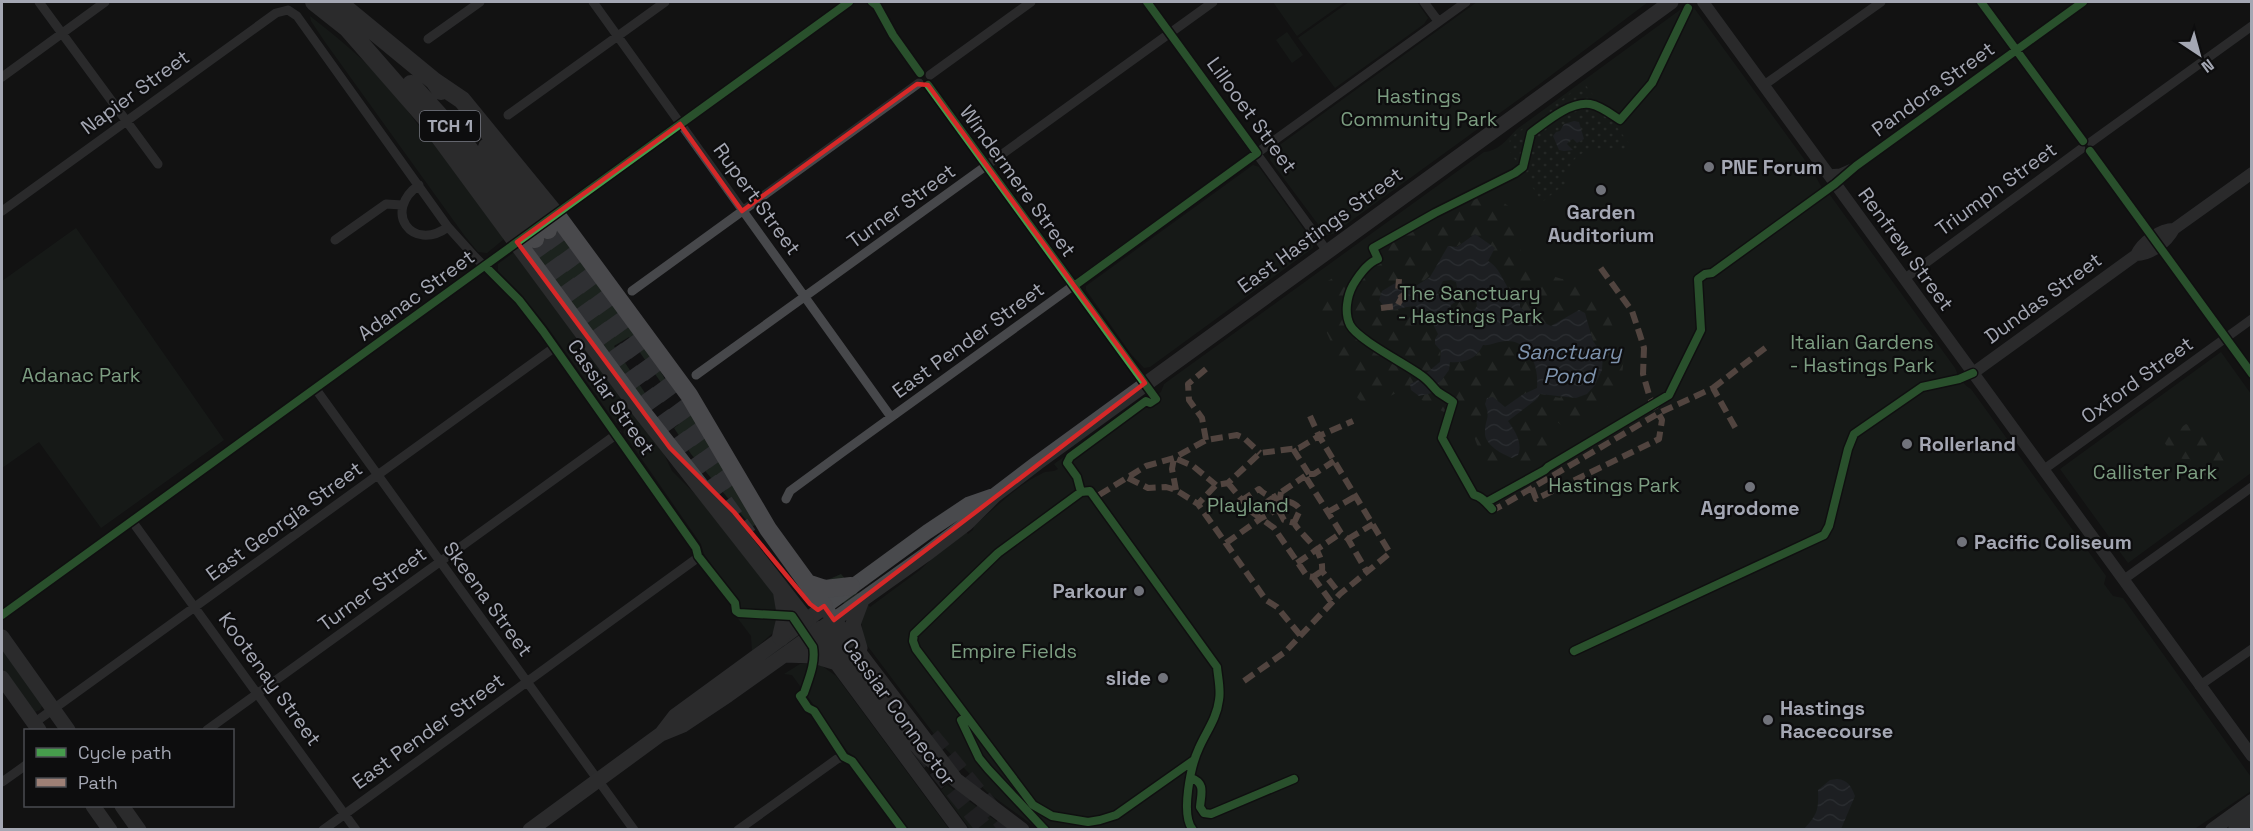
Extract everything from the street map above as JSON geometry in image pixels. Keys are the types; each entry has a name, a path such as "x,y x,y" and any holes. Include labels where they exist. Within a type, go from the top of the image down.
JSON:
{"highway":[{"name":"TCH 1","path":"314,2 386,60 446,121 542,235 502,167 434,81 338,2"},
{"path":"348,29 424,116 639,408 694,476 702,491 782,591 820,620"},
{"path":"434,81 462,100 561,221 689,395 759,515 807,583 820,620"},
{"path":"694,476 710,486 734,512 820,620"},
{"path":"807,583 825,589 856,593"},
{"path":"781,637 786,608 782,591"}],"main road":[{"name":"East Hastings Street","path":"530,830 661,734 683,724 785,656 820,620 969,504 995,495 1671,2"},
{"path":"856,593 855,638 864,659"},
{"name":"East Hastings Street","path":"661,734 675,716 781,637 820,620"},
{"name":"Cassiar Connector","path":"820,620 864,659 956,780 1022,830"},
{"name":"Cassiar Connector","path":"820,620 837,663 960,830"},
{"path":"820,620 919,750 956,780"},
{"path":"2,637 67,729"},
{"path":"785,656 814,656 837,663"},
{"path":"2,678 37,727"},
{"path":"2212,830 2252,801"},
{"path":"98,807 110,830"},
{"path":"123,807 136,828"},
{"path":"2235,830 2252,818"}],"street":[{"path":"39,2 158,164"},
{"path":"2,77 105,2"},
{"path":"428,39 480,2"},
{"name":"Rupert Street","path":"593,2 891,417"},
{"path":"508,115 665,2"},
{"name":"Adanac Street","path":"2,615 849,2 854,2"},
{"path":"632,291 1031,2"},
{"name":"Lillooet Street","path":"1147,2 1327,251"},
{"name":"Turner Street","path":"696,375 1213,2"},
{"path":"1424,2 1438,21"},
{"name":"East Pender Street","path":"786,499 790,491 891,417 1466,2"},
{"name":"Renfrew Street","path":"1703,2 2252,756"},
{"path":"1764,85 1881,2"},
{"path":"1981,2 2252,374"},
{"name":"Pandora Street","path":"1828,174 1840,173 1856,166 2083,2"},
{"name":"Windermere Street","path":"875,3 889,29 924,79 1145,384"},
{"name":"Napier Street","path":"2,211 276,13 284,10 292,12"},
{"name":"Cassiar Street","path":"292,12 448,227 526,308 617,434 696,548 698,556"},
{"name":"Triumph Street","path":"1904,279 2252,26"},
{"name":"Dundas Street","path":"1973,373 2136,255 2144,255 2166,229 2174,229 2252,173"},
{"path":"419,185 406,195 402,204 401,214 405,224 410,231 418,235 436,235 448,227"},
{"path":"334,240 386,204 402,204"},
{"name":"Oxford Street","path":"2043,470 2252,319"},
{"name":"East Georgia Street","path":"37,727 53,709 555,347"},
{"name":"Skeena Street","path":"315,388 634,830"},
{"name":"Turner Street","path":"208,729 617,434"},
{"path":"2123,580 2252,487"},
{"name":"Kootenay Street","path":"132,521 356,830"},
{"name":"East Pender Street","path":"323,830 698,556"},
{"path":"2199,686 2252,650"},
{"path":"808,708 813,711 844,757 852,761 903,830"},
{"path":"738,830 837,759 844,757"},
{"path":"2,782 24,766"}],"highlighted area":[{"path":"917,84 928,85 1145,383 834,620 824,606 818,610 810,604 734,512 670,448 517,242 680,124 742,211"}],"green space":[{"path":"1273,2 1345,2 1297,36"},
{"name":"Hastings Community Park","path":"1349,2 1417,2 1428,18 1424,24 1335,88 1298,38"},
{"name":"Hastings Community Park","path":"1477,2 1648,2 1537,86 1333,234 1326,235 1270,160 1270,152"},
{"name":"Hastings Park","path":"1691,5 1955,368 1961,380 1971,389 2106,576 2104,584 2113,596 2123,598 2251,777 2251,791 2193,830 1038,829 987,792 943,746 863,640 862,625 825,581 841,574 870,607 966,532 968,534 974,526 1024,484 1043,473 1058,469 1054,464 1142,400 1149,401 1161,392 1164,384 1484,152 1498,147 1517,129 1684,7"},
{"path":"310,16 373,71 392,91 422,130 443,151 505,237 487,253 478,252 464,235 325,42"},
{"path":"1287,32 1303,55 1292,63 1276,40"},
{"path":"1584,83 1634,150 1606,148 1580,155 1569,169 1566,183 1542,202 1509,150 1510,138"},
{"path":"1253,165 1259,167 1313,242 1313,248 1150,367 1144,368 1131,354 1086,290 1086,286"},
{"path":"1489,192 1511,208 1519,225 1522,269 1562,279 1571,278 1588,284 1601,299 1624,353 1622,378 1610,404 1598,416 1580,424 1564,427 1556,421 1546,430 1552,450 1536,466 1525,461 1510,466 1484,463 1470,426 1403,390 1366,407 1355,395 1317,311 1319,296 1328,281 1379,249","holes":["1475,235 1488,261 1505,280 1519,307 1530,316 1551,326 1579,310 1584,313 1593,341 1603,355 1560,398 1540,394 1522,412 1485,431 1489,414 1537,388 1536,372 1527,350 1515,342 1503,341 1483,345 1477,354 1469,359 1450,361 1449,370 1432,393 1418,380 1440,362 1440,345 1435,330 1415,306 1408,306 1382,291 1393,284 1406,284 1411,289 1418,285 1433,271 1447,246 1456,247"]},
{"path":"560,227 647,349 665,379 662,384 629,337 614,346 647,396 637,395 531,248"},
{"name":"Adanac Park","path":"76,228 224,440 101,528 39,442 2,468 2,281"},
{"path":"517,250 663,452 672,471 704,503 780,600 775,631 752,651 751,636 736,616 740,610 740,604 623,432 630,422 628,419 621,424 616,423 546,325 521,294 498,271 498,264"},
{"name":"The Sanctuary - Hastings Park","path":"1446,280 1453,280 1462,293 1467,292 1476,299 1478,306 1473,312 1464,313 1458,318 1449,312 1451,305 1457,301 1455,298 1443,299 1437,293"},
{"name":"Callister Park","path":"2221,352 2251,394 2251,473 2128,563 2060,469"},
{"path":"693,413 758,523 752,527 691,454 674,428"},
{"path":"2186,424 2199,430 2210,441 2225,445 2219,452 2224,461 2209,463 2209,474 2202,478 2190,459 2172,455 2163,440"},
{"path":"2,646 43,704 40,710 35,712 31,710 2,668"},
{"path":"811,663 822,666 836,676 949,829 909,829 855,757 848,752 792,675 784,674 800,664"},
{"path":"947,785 1007,829 970,829 941,790"}],"water":[{"path":"1579,122 1584,139 1577,143 1573,139 1569,141 1567,144 1573,150 1559,150 1553,136 1564,124"},
{"name":"Sanctuary Pond","path":"1475,234 1495,248 1488,261 1498,270 1510,291 1520,299 1520,307 1530,316 1551,326 1579,310 1585,313 1593,341 1603,355 1602,370 1595,385 1587,394 1576,398 1540,394 1537,399 1508,421 1516,433 1520,446 1518,455 1512,458 1490,445 1485,437 1488,412 1485,404 1487,398 1493,397 1505,407 1537,388 1537,372 1527,350 1515,342 1503,341 1483,345 1469,360 1450,362 1449,370 1432,393 1419,396 1411,390 1410,384 1440,362 1441,351 1435,344 1438,334 1433,324 1415,306 1387,310 1379,300 1382,291 1394,284 1404,283 1411,289 1430,277 1448,246 1457,247","holes":["1443,281 1456,282 1458,293 1467,292 1476,299 1477,306 1473,312 1465,313 1458,318 1449,312 1451,305 1458,300 1443,299 1437,293"]},
{"path":"1837,779 1849,784 1855,796 1841,829 1804,829 1816,812 1818,790 1830,780"}],"tunnel":[{"path":"548,230 735,486"},
{"path":"535,239 748,535"},
{"path":"931,736 1009,830"},
{"path":"920,748 986,830"}],"marked path":[{"path":"1532,488 1536,499 1659,439 1662,420 1650,398 1643,374 1644,348 1632,311 1600,267"},
{"path":"1381,308 1397,306 1402,297 1398,292 1399,279"},
{"path":"1713,388 1769,345"},
{"path":"1206,369 1188,384 1189,400 1202,418 1206,440"},
{"path":"1491,508 1493,510 1503,505 1659,413 1713,388 1736,429"},
{"path":"1244,681 1285,652 1340,594 1390,553 1319,436 1310,416"},
{"path":"1300,635 1277,607 1266,600 1198,504 1216,485 1228,483 1260,453 1299,448 1353,421"},
{"path":"1099,495 1146,466 1174,458 1206,440 1237,435 1244,438 1260,453"},
{"path":"1293,449 1309,474 1305,476 1341,533 1348,539 1367,572"},
{"path":"1176,490 1172,469 1174,458 1193,466 1216,485"},
{"path":"1309,474 1314,474 1334,461"},
{"path":"1252,512 1305,476"},
{"path":"1128,478 1148,488 1166,487 1176,490 1198,504"},
{"path":"1228,483 1252,512 1274,528 1307,576 1313,577 1322,571"},
{"path":"1241,501 1259,489 1270,496 1293,503 1300,510 1294,523"},
{"path":"1281,492 1278,509 1284,520 1294,523 1317,550 1322,563 1322,571 1340,594"},
{"path":"1328,512 1356,496"},
{"path":"1226,543 1278,509"},
{"path":"1348,539 1373,524"},
{"path":"1297,563 1341,533"},
{"path":"1313,577 1332,603"}],"cycle path":[{"path":"2,615 849,2"},
{"path":"872,2 877,6 893,35 920,73"},
{"path":"1074,286 1257,153 1147,2"},
{"path":"1981,2 2083,141"},
{"path":"1487,502 1545,470 1669,395 1701,330 1698,279 1705,274 1712,273 2083,2"},
{"path":"1492,509 1481,498 1474,495 1442,438 1453,402 1438,392 1422,376 1372,345 1355,331 1347,315 1351,289 1370,263 1378,259 1373,248 1523,167 1531,133 1559,113 1574,106 1590,104 1602,108 1620,120 1652,83 1688,8"},
{"path":"928,85 1156,399 1150,403 1146,401 1070,457 1067,463 1077,477 1081,492"},
{"path":"2090,151 2252,374"},
{"path":"485,266 519,300 543,331 696,548 698,556 735,603 736,611 792,616 813,647 814,653 810,676 804,693 800,696 808,708 814,711 844,757 852,761 903,830"},
{"path":"1574,651 1824,535 1829,526 1848,449 1854,434 1922,387 1959,379 1973,373"},
{"path":"1193,830 1187,813 1188,790 1196,756 1218,707 1220,692 1217,667 1090,491 1081,492 998,553 914,634 913,641 916,649 1033,805 1052,816 1088,822 1116,815 1194,760"},
{"path":"961,720 979,758 1045,830"},
{"path":"1191,778 1201,786 1200,807 1204,813 1211,814 1294,779"}],"place":[{"name":"PNE Forum","path":"1709,167"},
{"name":"Garden Auditorium","path":"1601,190"},
{"name":"Rollerland","path":"1907,444"},
{"name":"Agrodome","path":"1750,487"},
{"name":"Pacific Coliseum","path":"1962,542"},
{"name":"Parkour","path":"1139,591"},
{"name":"slide","path":"1163,678"},
{"name":"Hastings Racecourse","path":"1768,720"}],"park label":[{"name":"Italian Gardens - Hastings Park","path":"1862,354"},
{"name":"Playland","path":"1248,505"},
{"name":"Empire Fields","path":"1014,651"}]}
